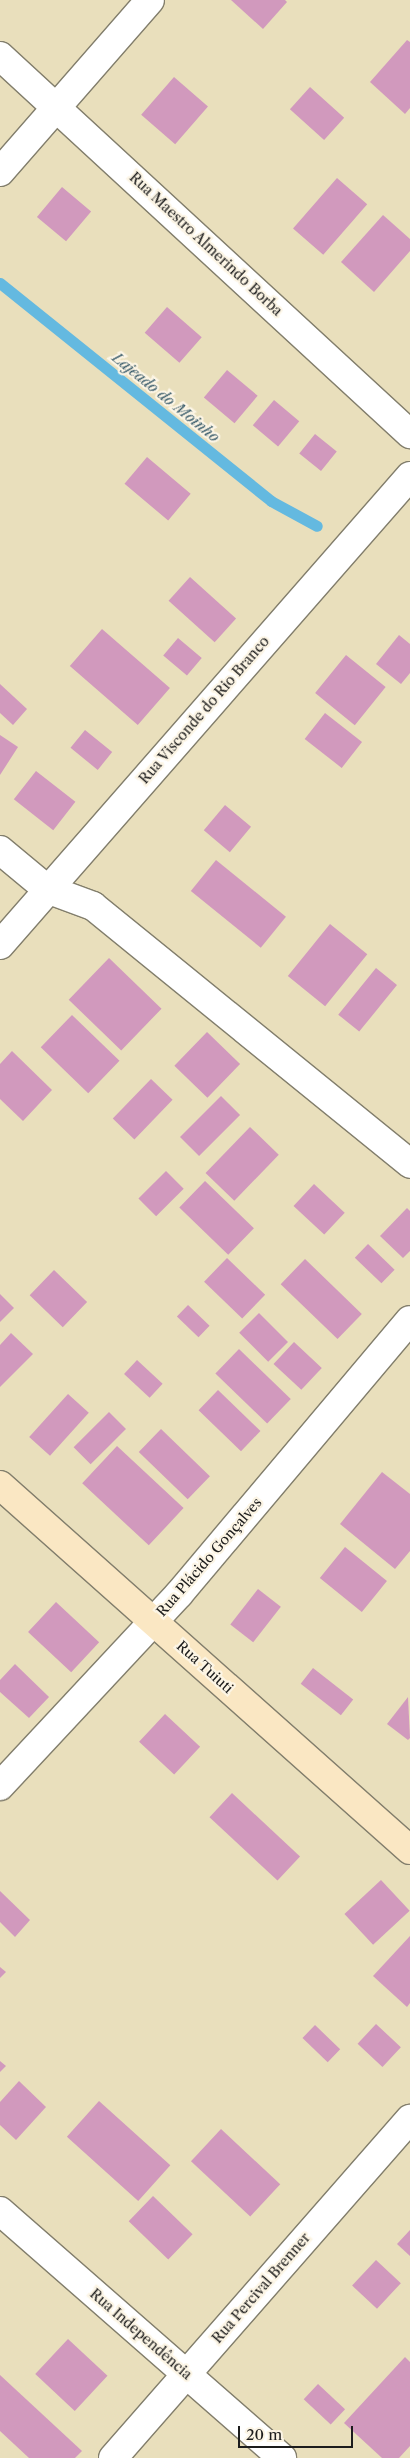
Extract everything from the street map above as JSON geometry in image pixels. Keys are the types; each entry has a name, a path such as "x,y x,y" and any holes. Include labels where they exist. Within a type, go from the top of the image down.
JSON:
{"main road":[{"name":"Rua Tuiuti","path":"0,1486 410,1850"}],"street":[{"path":"0,172 150,0"},
{"name":"Rua Maestro Almerindo Borba","path":"0,56 58,106 410,434"},
{"name":"Rua Visconde do Rio Branco","path":"0,945 47,888 410,476"},
{"path":"0,850 47,888 93,906 410,1164"},
{"name":"Rua Plácido Gonçalves","path":"0,1786 154,1621 410,1320"},
{"name":"Rua Percival Brenner","path":"113,2458 410,2119"},
{"name":"Rua Independência","path":"0,2211 282,2458"}],"building":[{"path":"231,0 285,0 287,2 263,29"},
{"path":"407,40 410,42 410,108 405,114 370,82"},
{"path":"174,77 208,107 175,144 141,115"},
{"path":"310,87 344,118 324,140 290,109"},
{"path":"337,178 367,204 323,255 293,229"},
{"path":"62,187 91,211 66,241 37,217"},
{"path":"383,215 410,239 410,251 374,292 341,262"},
{"path":"167,307 202,337 179,363 145,333"},
{"path":"227,370 258,396 235,423 204,398"},
{"path":"274,400 299,421 278,446 253,425"},
{"path":"315,434 337,452 321,471 299,453"},
{"path":"147,457 191,494 168,520 125,484"},
{"path":"190,577 236,618 215,642 169,601"},
{"path":"102,629 170,688 138,725 70,666"},
{"path":"399,635 410,644 410,673 401,684 376,664"},
{"path":"178,638 202,658 187,676 163,656"},
{"path":"346,655 386,687 355,725 315,693"},
{"path":"0,684 27,709 13,725 0,713"},
{"path":"325,713 362,742 342,768 305,739"},
{"path":"85,730 112,752 98,770 71,748"},
{"path":"0,735 18,747 0,775"},
{"path":"36,771 75,802 53,830 14,799"},
{"path":"225,805 251,827 230,852 204,830"},
{"path":"216,860 286,917 261,948 191,891"},
{"path":"330,924 367,954 325,1006 288,976"},
{"path":"109,958 162,1009 121,1050 69,1000"},
{"path":"376,968 397,985 359,1032 338,1015"},
{"path":"72,1015 119,1061 88,1093 41,1047"},
{"path":"207,1032 240,1064 207,1098 174,1066"},
{"path":"12,1051 52,1090 23,1121 0,1099 0,1064"},
{"path":"151,1079 173,1100 134,1139 113,1119"},
{"path":"221,1096 240,1115 199,1156 180,1137"},
{"path":"250,1127 279,1155 234,1201 206,1173"},
{"path":"166,1171 184,1189 156,1216 138,1199"},
{"path":"205,1181 254,1228 228,1255 179,1208"},
{"path":"314,1184 345,1213 324,1235 294,1206"},
{"path":"407,1208 410,1211 410,1251 403,1258 380,1236"},
{"path":"368,1244 395,1270 381,1283 355,1258"},
{"path":"227,1258 265,1295 242,1319 204,1282"},
{"path":"305,1259 362,1314 338,1339 281,1284"},
{"path":"54,1270 87,1302 63,1327 30,1295"},
{"path":"0,1294 14,1308 0,1322"},
{"path":"188,1305 210,1326 198,1337 177,1317"},
{"path":"259,1313 288,1342 268,1362 239,1333"},
{"path":"11,1333 33,1354 0,1387 0,1345"},
{"path":"294,1342 322,1368 301,1390 274,1364"},
{"path":"239,1349 291,1399 267,1423 215,1373"},
{"path":"137,1360 163,1384 150,1398 124,1374"},
{"path":"218,1390 260,1431 241,1451 199,1410"},
{"path":"68,1394 89,1413 50,1456 29,1437"},
{"path":"109,1412 126,1429 91,1464 74,1447"},
{"path":"161,1429 210,1476 188,1499 139,1452"},
{"path":"117,1446 184,1508 149,1545 82,1483"},
{"path":"382,1472 410,1494 410,1551 395,1569 340,1524"},
{"path":"345,1547 387,1581 362,1612 320,1578"},
{"path":"258,1589 281,1607 253,1642 230,1624"},
{"path":"56,1602 99,1642 71,1672 28,1632"},
{"path":"15,1664 49,1697 29,1718 0,1692 0,1680"},
{"path":"313,1668 353,1699 341,1715 301,1684"},
{"path":"408,1697 410,1738 408,1740 387,1724"},
{"path":"165,1714 200,1747 174,1775 139,1742"},
{"path":"232,1793 300,1856 278,1881 209,1817"},
{"path":"381,1880 410,1911 373,1945 344,1914"},
{"path":"0,1891 30,1920 15,1937 0,1922"},
{"path":"410,1936 410,2003 407,2007 373,1976"},
{"path":"0,1967 6,1972 0,1978"},
{"path":"376,2024 401,2047 382,2067 358,2044"},
{"path":"315,2025 340,2049 328,2062 302,2038"},
{"path":"0,2061 6,2066 0,2072"},
{"path":"19,2081 46,2107 16,2140 0,2125 0,2102"},
{"path":"99,2101 170,2165 138,2201 67,2137"},
{"path":"221,2129 280,2184 250,2216 191,2161"},
{"path":"153,2196 193,2234 168,2259 129,2221"},
{"path":"410,2230 410,2256 397,2244"},
{"path":"376,2260 401,2283 377,2309 352,2286"},
{"path":"68,2339 107,2376 75,2411 35,2374"},
{"path":"405,2357 410,2362 410,2446 399,2458 382,2458 344,2423"},
{"path":"0,2375 82,2451 75,2458 29,2458 0,2431"},
{"path":"318,2384 345,2409 331,2425 304,2399"}],"waterway":[{"name":"Lajeado do Moinho","path":"0,283 271,501 317,526"}]}
